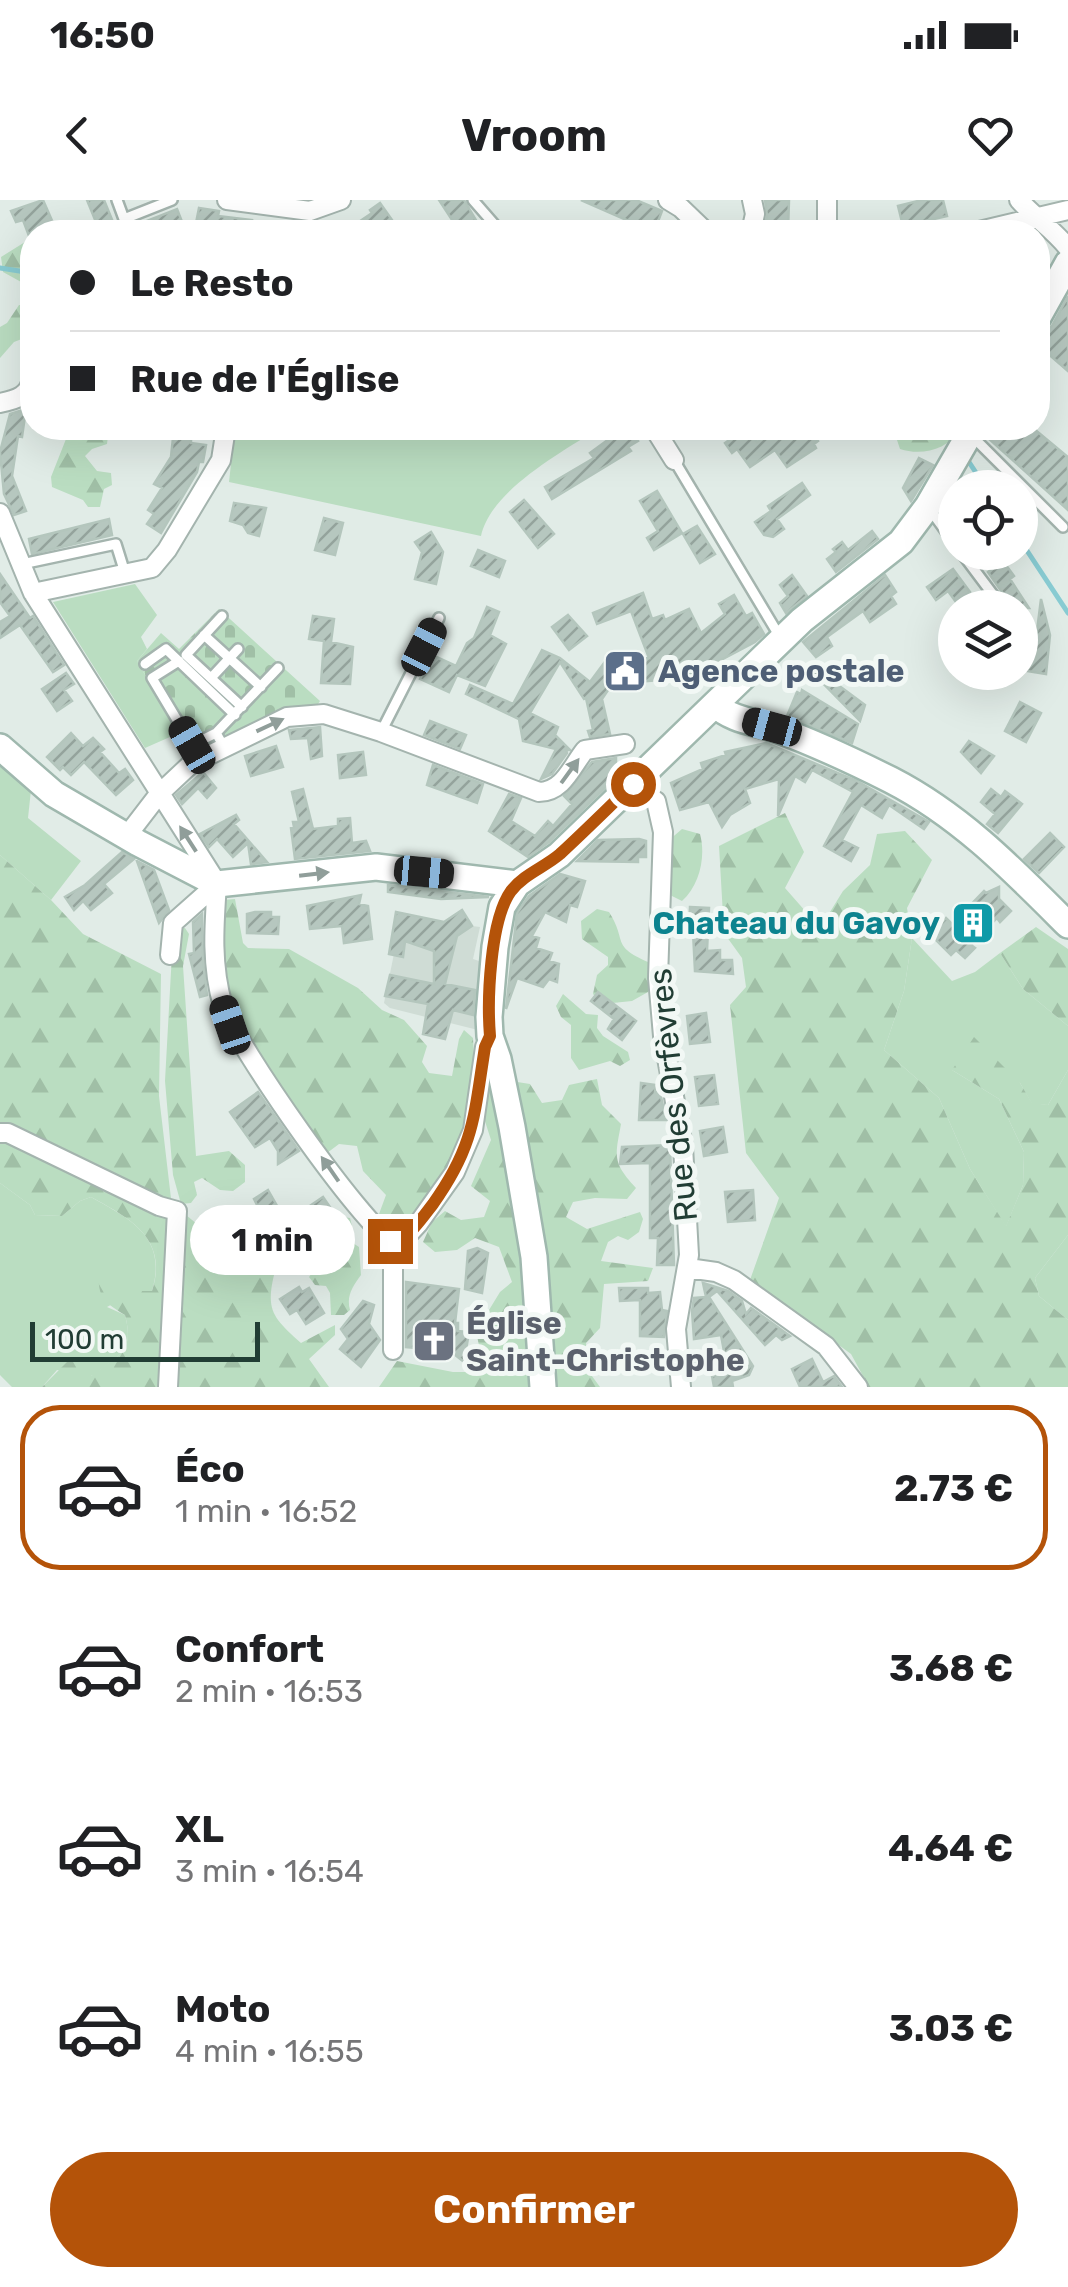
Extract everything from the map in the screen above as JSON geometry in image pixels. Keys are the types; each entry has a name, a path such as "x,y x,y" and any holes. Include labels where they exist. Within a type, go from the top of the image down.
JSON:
{"street":[{"path":"228,200 310,211 342,200"},
{"path":"1019,200 1038,220"},
{"path":"1029,220 1068,210"},
{"path":"1050,227 1068,248"},
{"path":"1050,289 1068,263"},
{"path":"33,594 152,568 221,460 224,440"},
{"path":"662,440 674,460"},
{"path":"543,1387 534,1258 505,1088 490,1036 502,907 517,884 559,855 781,640 901,542 928,506 965,440"},
{"path":"0,513 5,541 33,594 217,884 213,958 230,1025 356,1206 384,1237 394,1242 406,1237 418,1224 455,1172 473,1130 490,1036"},
{"path":"716,705 726,713 781,730 918,794 980,840 1068,925"},
{"path":"126,836 159,794 220,740 287,717 324,714 539,792 549,792 561,784 586,750 625,744"},
{"path":"0,748 54,794 217,884 376,867 517,884"},
{"name":"Rue des Orfèvres","path":"656,801 663,832 658,978 663,1036 683,1146 688,1268 676,1328 681,1387"},
{"path":"170,955 173,923 217,884"},
{"path":"0,1133 8,1133 159,1206 177,1211 168,1387"},
{"path":"393,1350 394,1242"},
{"path":"688,1268 716,1272 734,1280 826,1346 858,1387"}],"lane":[{"path":"116,200 124,220 172,200"},
{"path":"474,200 491,220"},
{"path":"975,440 1063,527"},
{"path":"674,460 781,640"},
{"path":"928,506 938,520"},
{"path":"19,564 116,544 125,573"},
{"path":"975,570 990,590"},
{"path":"222,616 186,654 238,711"},
{"path":"381,732 439,618"},
{"path":"204,634 261,687"},
{"path":"211,678 238,649"},
{"path":"145,664 166,650 238,711"},
{"path":"179,662 152,678 192,745 220,740 238,711 278,668"}],"shaded area":[{"path":"466,916 472,926 480,927 473,959 488,964 478,1030 390,1008 384,1003 397,939 442,932"}],"green space":[{"path":"20,245 20,281 3,272 1,257"},
{"path":"20,305 20,340 0,358 0,327"},
{"path":"66,440 108,440 85,456 97,471 111,473 112,485 104,489 100,507 88,507 83,500 52,487 51,477"},
{"path":"234,440 580,440 513,488 487,519 481,536 229,482"},
{"path":"897,440 950,440 933,450 900,449"},
{"path":"135,584 157,615 141,637 147,649 137,661 179,733 145,748 53,602"},
{"path":"219,609 320,701 316,707 291,708 191,753 137,661 161,633 179,649"},
{"path":"0,761 31,790 28,818 81,861 51,900 0,855"},
{"path":"785,813 804,852 785,888 814,921 830,912 843,891 870,865 877,834 905,831 932,860 907,908 912,938 904,991 884,1050 939,1098 970,1169 1006,1226 1023,1185 1024,1152 999,1099 952,1070 974,1037 1020,1083 1032,1103 1048,1105 1068,1070 1068,1235 1035,1278 1039,1296 1068,1320 1068,1387 869,1387 851,1354 750,1280 779,1198 746,1153 730,1005 746,987 742,958 724,933 719,846"},
{"path":"682,829 700,834 702,852 697,879 682,901 670,895 668,841"},
{"path":"0,855 83,934 161,974 159,1096 172,1207 0,1129"},
{"path":"235,899 243,943 248,948 289,949 358,988 382,1010 404,1020 427,1046 422,1062 429,1073 452,1076 464,1030 473,1038 473,1078 460,1136 443,1172 408,1218 384,1223 379,1214 386,1195 363,1171 357,1146 339,1144 327,1153 236,1026 221,971 223,900"},
{"path":"597,909 609,912 624,947 648,962 652,973 648,992 632,1001 603,1004 593,994 597,975 608,965 608,957 582,939 581,921"},
{"path":"1036,927 1068,949 1068,1026 1023,989 1000,953"},
{"path":"178,928 185,928 189,934 183,966 196,1156 229,1151 245,1165 245,1182 233,1191 220,1190 202,1178 194,1182 197,1195 191,1203 181,1204 173,1175 165,1081 173,935"},
{"path":"912,938 952,981 975,972 1000,953 1023,989 1068,1026 1068,1070 1048,1105 1032,1104 1020,1083 952,1070 999,1099 1024,1152 1023,1185 1006,1227 970,1169 939,1098 884,1050 904,991"},
{"path":"563,994 586,1014 598,1015 597,1028 628,1052 630,1060 620,1066 610,1061 579,1070 571,1058 571,1025 556,1006"},
{"path":"494,1079 515,1183 534,1387 379,1387 397,1361 472,1372 481,1355 477,1336 468,1325 489,1310 512,1282 499,1247 475,1238 457,1250 435,1252 423,1242 432,1222 445,1211 461,1220 484,1217 490,1201 471,1186 491,1140 483,1115 487,1083"},
{"path":"597,1079 602,1105 621,1124 619,1165 636,1188 627,1199 573,1202 566,1217 587,1229 640,1212 643,1219 639,1232 628,1240 618,1236 608,1242 601,1261 653,1268 648,1281 604,1284 600,1328 586,1343 589,1372 600,1387 548,1387 511,1081 530,1084 542,1103 562,1100 569,1085"},
{"path":"0,1137 171,1212 162,1387 42,1387 71,1358 92,1376 122,1352 128,1338 125,1315 103,1298 99,1271 113,1268 136,1291 152,1291 155,1257 142,1232 91,1197 62,1216 35,1215 30,1205 0,1183"},
{"path":"0,1183 30,1205 35,1215 62,1216 91,1197 132,1222 150,1243 156,1272 152,1291 136,1291 107,1307 125,1315 128,1338 122,1352 93,1376 57,1370 42,1387 12,1387 0,1375"},
{"path":"223,1213 242,1216 257,1237 262,1263 274,1275 274,1314 301,1343 335,1325 335,1335 309,1359 329,1387 171,1387 181,1236 186,1215 197,1224"},
{"path":"341,1217 350,1218 352,1226 345,1238 359,1247 361,1275 350,1296 350,1310 344,1315 331,1315 326,1286 315,1285 309,1277 327,1253 327,1240"},
{"path":"1068,1235 1068,1320 1039,1296 1035,1278"}],"building":[{"path":"43,200 52,220 16,222 11,211"},
{"path":"87,200 104,200 112,220 95,220"},
{"path":"439,200 464,200 476,220 452,220"},
{"path":"581,200 636,200 662,211 659,220 627,220"},
{"path":"765,200 789,200 788,220 766,220"},
{"path":"943,200 947,216 902,220 898,206"},
{"path":"380,203 392,220 362,220 372,213 370,210"},
{"path":"199,208 219,211 218,216 252,220 197,220"},
{"path":"177,209 181,220 149,220"},
{"path":"1068,296 1068,371 1050,355 1052,326"},
{"path":"20,411 20,436 12,476 26,511 14,515 4,494 0,452 10,414"},
{"path":"173,440 206,445 203,462 199,462 161,533 147,524 154,514 148,510 162,488 154,484 171,457"},
{"path":"608,440 638,441 628,447 631,451 552,499 545,487 594,458 590,453"},
{"path":"990,440 1047,440 1068,457 1068,510 1038,483 1038,470 1024,470"},
{"path":"818,441 814,444 816,448 787,467 775,450 750,467 737,449 732,453 725,443"},
{"path":"919,458 933,465 911,501 903,488"},
{"path":"802,483 810,495 777,519 784,529 773,537 764,535 755,522 771,511 768,506"},
{"path":"657,491 682,533 654,550 647,538 658,531 640,501"},
{"path":"524,500 554,534 538,548 510,512"},
{"path":"234,503 266,508 259,536 230,521"},
{"path":"324,518 343,523 335,555 315,550"},
{"path":"109,519 112,535 32,554 29,539"},
{"path":"697,526 715,554 700,563 683,534"},
{"path":"872,531 878,539 836,572 827,559 836,552 833,549 842,542 848,550"},
{"path":"431,532 443,552 436,584 415,579 422,552 415,542"},
{"path":"478,550 505,561 499,577 471,566"},
{"path":"954,570 969,590 938,590 936,600 927,587"},
{"path":"1010,570 1017,590 1000,590 988,572"},
{"path":"0,574 64,665 53,672 20,625 0,638 0,622 10,616 0,602"},
{"path":"792,575 807,596 786,613 780,603 788,596 780,585"},
{"path":"885,575 896,592 891,596 896,604 870,622 863,611 827,637 832,646 816,657 803,642"},
{"path":"643,593 652,619 663,615 665,620 689,609 701,633 725,614 719,604 734,595 746,616 752,613 764,634 698,672 672,679 612,684 602,699 610,734 590,737 588,731 593,730 586,698 560,662 530,713 558,727 555,735 570,750 566,750 552,774 541,779 556,749 523,741 519,719 466,694 470,685 513,704 542,650 560,658 590,682 610,655 616,665 635,665 635,659 649,658 631,611 597,624 593,613"},
{"path":"1041,599 1050,635 1046,674 1038,673"},
{"path":"487,607 499,612 490,635 506,644 485,686 457,675 449,692 420,679 432,655 456,666"},
{"path":"568,615 587,636 569,650 552,627"},
{"path":"313,616 334,619 331,642 353,647 350,684 321,683 324,641 309,639"},
{"path":"808,668 828,672 834,682 865,705 860,721"},
{"path":"66,673 74,684 64,690 72,701 57,711 42,689"},
{"path":"802,690 858,724 852,743 787,716 797,692 801,694"},
{"path":"1020,702 1041,713 1026,742 1005,731"},
{"path":"430,721 466,735 460,749 424,735"},
{"path":"320,727 322,756 311,759 308,738 291,739 289,730"},
{"path":"71,733 83,746 93,738 119,773 125,769 133,780 116,795 84,762 71,775 63,767 60,770 47,757"},
{"path":"969,741 994,756 981,773 961,752"},
{"path":"766,743 857,781 929,822 924,829 889,805 882,818 861,805 842,840 858,848 851,861 824,846 853,792 812,770 805,782 795,776 778,816 779,779 745,789 750,803 730,815 722,827 709,802 680,810 671,783 703,769 701,763 726,755 725,752"},
{"path":"276,746 283,767 251,776 245,756"},
{"path":"363,752 366,775 340,778 338,755"},
{"path":"616,758 616,774 606,787 528,857 489,831 509,794 521,798 511,821 535,836 548,821 553,826 572,804 564,796 592,762"},
{"path":"433,765 483,784 477,803 427,785"},
{"path":"203,772 216,788 207,798 198,788 182,804 176,795"},
{"path":"303,789 313,829 338,826 338,819 350,818 352,843 366,841 370,851 295,859 291,828 293,822 299,822 292,792"},
{"path":"991,789 1001,797 1005,791 1022,804 998,833 987,824 995,814 981,802"},
{"path":"236,815 239,820 234,824 267,862 251,864 248,843 233,857 217,839 209,847 200,834"},
{"path":"1050,833 1064,847 1039,873 1024,859"},
{"path":"598,840 646,841 646,857 638,857 638,862 577,861"},
{"path":"122,852 134,859 104,884 112,893 91,910 83,901 74,910 65,897"},
{"path":"137,861 154,870 169,910 159,923"},
{"path":"560,874 585,881 577,907 570,905 566,922 545,912 532,936 539,938 536,948 552,953 549,961 559,964 557,982 549,979 543,987 517,978 506,1009 517,913 529,896"},
{"path":"388,885 489,897 441,899 388,892"},
{"name":"Chateau du Gavoy","path":"999,887 999,899 1011,911 1000,922 997,918 971,945 975,948 965,958 956,950 951,955 930,934 946,918 952,924 984,891"},
{"path":"361,895 359,904 368,906 372,939 344,943 342,926 310,929 307,906"},
{"path":"690,907 709,908 707,951 720,950 720,960 732,960 733,974 695,971"},
{"path":"462,910 472,926 457,936 445,984 475,990 473,1015 453,1010 445,1039 423,1034 428,1004 385,996 390,975 434,984 434,951 405,941 403,957 389,954 396,912 444,922"},
{"path":"271,912 271,917 279,917 278,934 247,933 247,914"},
{"path":"202,914 207,995 200,997 189,954 194,953 193,922"},
{"path":"598,992 636,1021 622,1040 608,1029 614,1019 591,1001"},
{"path":"706,1013 710,1042 690,1044 687,1016"},
{"path":"714,1075 718,1104 699,1106 695,1077"},
{"path":"641,1083 656,1085 666,1120 639,1120"},
{"path":"258,1092 299,1151 278,1164 278,1151 270,1138 255,1147 230,1112"},
{"path":"723,1127 727,1152 704,1156 700,1131"},
{"path":"670,1145 674,1265 657,1265 658,1238 650,1238 650,1163 620,1164 622,1147"},
{"path":"268,1190 280,1211 259,1223 251,1209 257,1205 254,1199"},
{"path":"753,1190 755,1220 728,1222 725,1192"},
{"path":"323,1197 334,1213 303,1235 292,1218"},
{"path":"477,1248 488,1253 482,1293 465,1289 468,1251"},
{"path":"406,1282 459,1289 455,1323 458,1331 469,1332 464,1362 440,1350 406,1347"},
{"path":"703,1283 728,1291 742,1301 746,1314 751,1308 790,1336 782,1340 776,1335 765,1345 717,1291 709,1297 753,1366 749,1375 732,1381 733,1387 714,1387 712,1376 728,1373 721,1335 694,1339 694,1298 706,1297"},
{"path":"299,1287 302,1292 309,1288 324,1313 306,1324 297,1310 290,1314 280,1299"},
{"path":"619,1288 660,1292 662,1310 667,1311 664,1337 640,1336 640,1300 620,1301"},
{"path":"363,1301 374,1305 369,1324 380,1340 361,1367 340,1349 348,1339 341,1329"},
{"path":"812,1359 823,1382 834,1376 842,1387 800,1387 792,1369"}],"waterway":[{"path":"0,268 20,271"},
{"path":"967,459 974,470"},
{"path":"1038,567 1068,613"}],"place":[{"name":"Agence postale","path":"625,671"},
{"name":"Chateau du Gavoy","path":"973,923"},
{"name":"Église Saint-Christophe","path":"434,1341"}],"route":[{"path":"390,1241 402,1240 418,1224 455,1172 473,1130 490,1036 502,907 517,884 559,855 633,784"}]}
